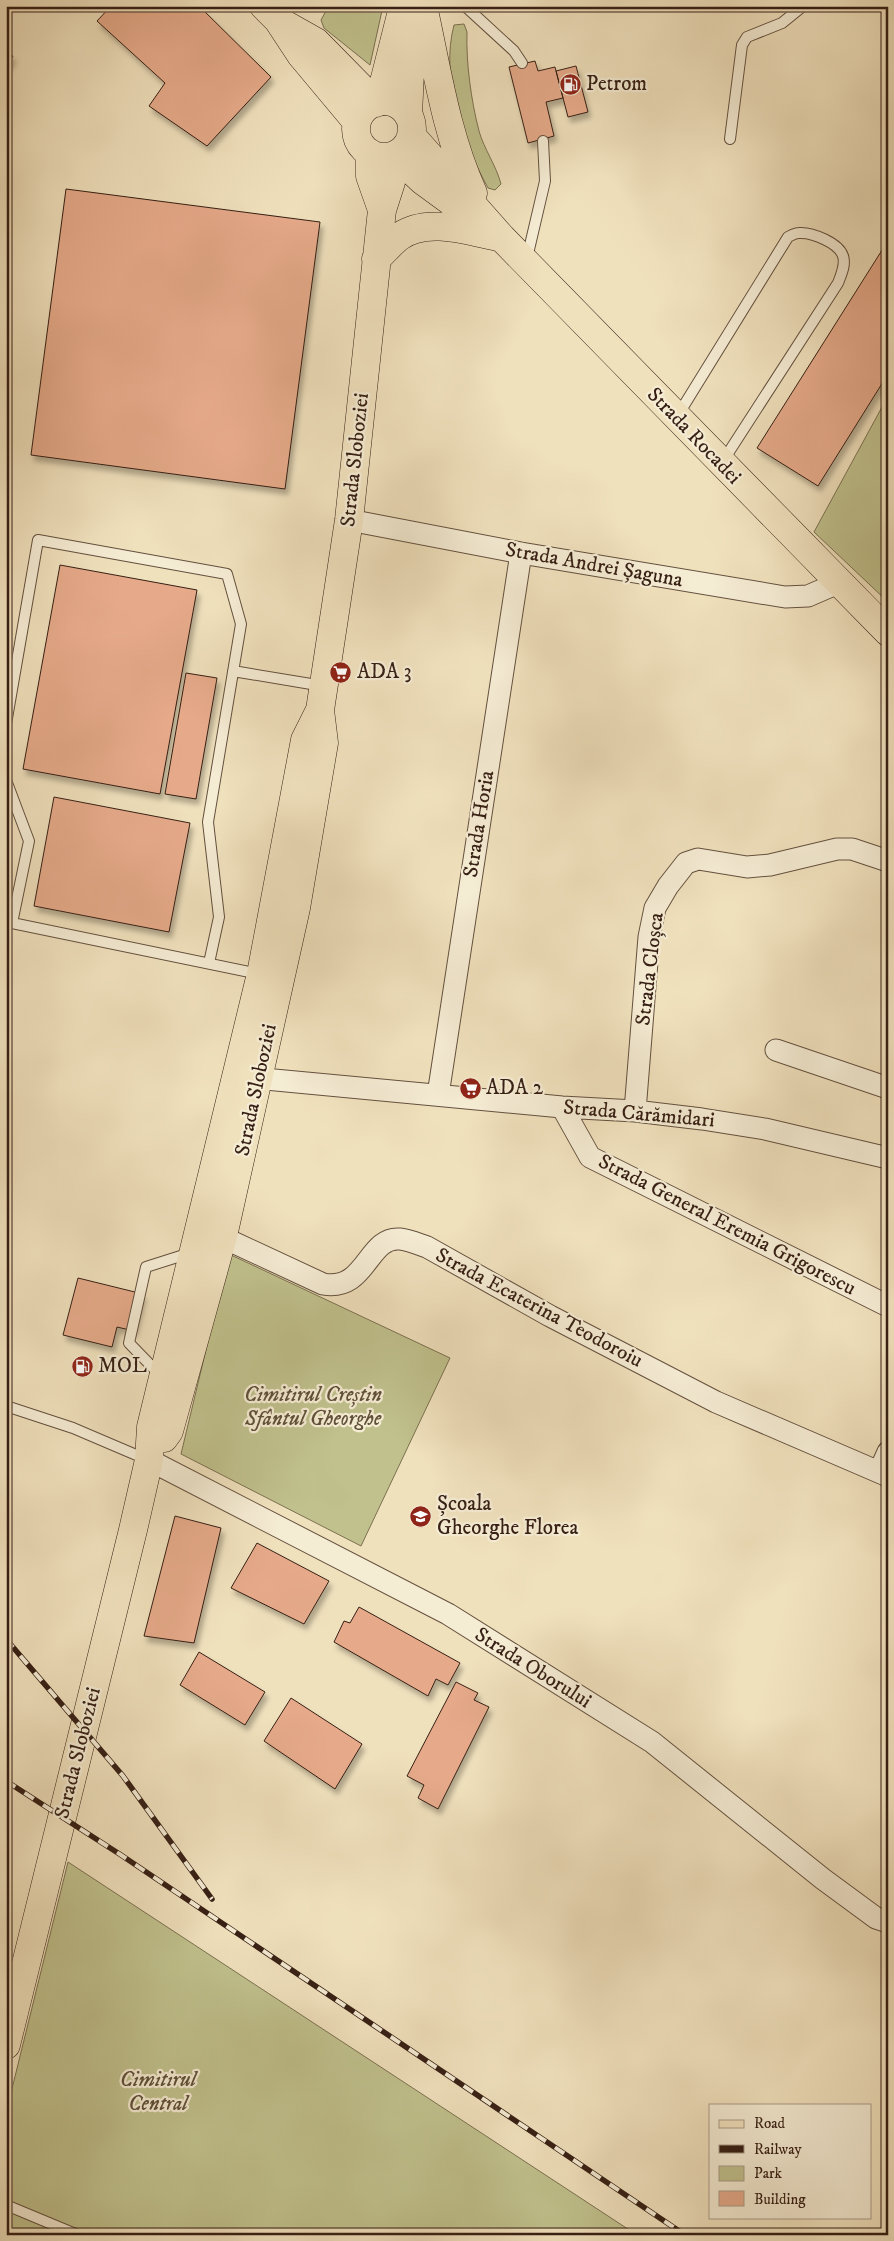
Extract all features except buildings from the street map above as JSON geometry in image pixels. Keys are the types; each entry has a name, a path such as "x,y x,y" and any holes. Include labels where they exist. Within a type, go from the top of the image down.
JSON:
{"main road":[{"path":"378,102 403,6"},
{"name":"Strada Sloboziei","path":"8,2027 149,1460 151,1427 163,1378 205,1239 296,908 324,743 322,698 349,520 382,210 391,182 413,6"},
{"path":"423,6 448,121 460,165 473,193 502,238"},
{"path":"271,13 316,42 378,102"},
{"path":"271,13 300,55 357,122"},
{"path":"378,102 396,104 395,143 360,143 357,136 357,122 364,110 378,102"},
{"name":"Strada Rocadei","path":"395,143 423,181 502,238 838,584 888,632"},
{"path":"376,259 400,237 416,229 452,228 502,238"},
{"name":"Strada Sloboziei","path":"248,1077 261,974 305,740 322,698"},
{"name":"Strada Sloboziei","path":"149,1460 169,1431 205,1239"}],"street":[{"name":"Strada Andrei Șaguna","path":"349,520 521,553 785,597 808,596 838,584"},
{"name":"Strada Horia","path":"438,1095 521,553"},
{"name":"Strada Cloșca","path":"635,1111 649,937 656,908 668,886 686,863 698,859 747,867 770,865 837,849 852,849 888,861"},
{"path":"776,1050 888,1088"},
{"name":"Strada Cărămidari","path":"248,1077 562,1107 635,1111 765,1129 888,1158"},
{"name":"Strada General Eremia Grigorescu","path":"562,1107 590,1157 888,1306"},
{"name":"Strada Ecaterina Teodoroiu","path":"205,1239 332,1286 346,1284 384,1243 398,1239 412,1242 426,1247 550,1316 716,1402 883,1474"},
{"path":"883,1474 888,1452"},
{"name":"Strada Oborului","path":"149,1460 448,1614 652,1742 823,1879 876,1918 888,1922"}],"lane":[{"path":"465,6 514,51 522,63"},
{"path":"730,140 742,44 747,37 782,23 803,6"},
{"path":"526,263 545,181 543,141"},
{"path":"676,418 788,237 798,233 810,234 838,248 844,257 844,269 838,283 721,464"},
{"path":"6,724 38,540 227,574 241,624 208,822 219,917 209,963"},
{"path":"233,671 322,698"},
{"path":"6,780 29,841 12,923 261,974"},
{"path":"163,1378 129,1342 146,1267 205,1239"},
{"path":"6,1406 72,1428 149,1460"},
{"path":"6,2206 78,2235"}],"green space":[{"path":"335,6 383,6 370,65 324,28 321,20 326,11"},
{"path":"464,24 467,32 468,69 476,119 481,138 501,184 495,190 488,188 470,151 456,109 452,88 450,45 454,25"},
{"path":"888,396 888,602 814,532"},
{"name":"Cimitirul Creștin Sfântul Gheorghe","path":"229,1254 450,1358 361,1546 181,1454"},
{"name":"Cimitirul Central","path":"68,1862 637,2235 6,2235 6,2113"}],"railway":[{"path":"6,1639 123,1776 212,1899"},
{"path":"6,1781 121,1855 685,2235"}],"place":[{"name":"Petrom","path":"570,84"},
{"name":"ADA 3","path":"341,672"},
{"name":"ADA 2","path":"470,1088"},
{"name":"MOL","path":"82,1366"},
{"name":"Școala Gheorghe Florea","path":"421,1516"}]}
